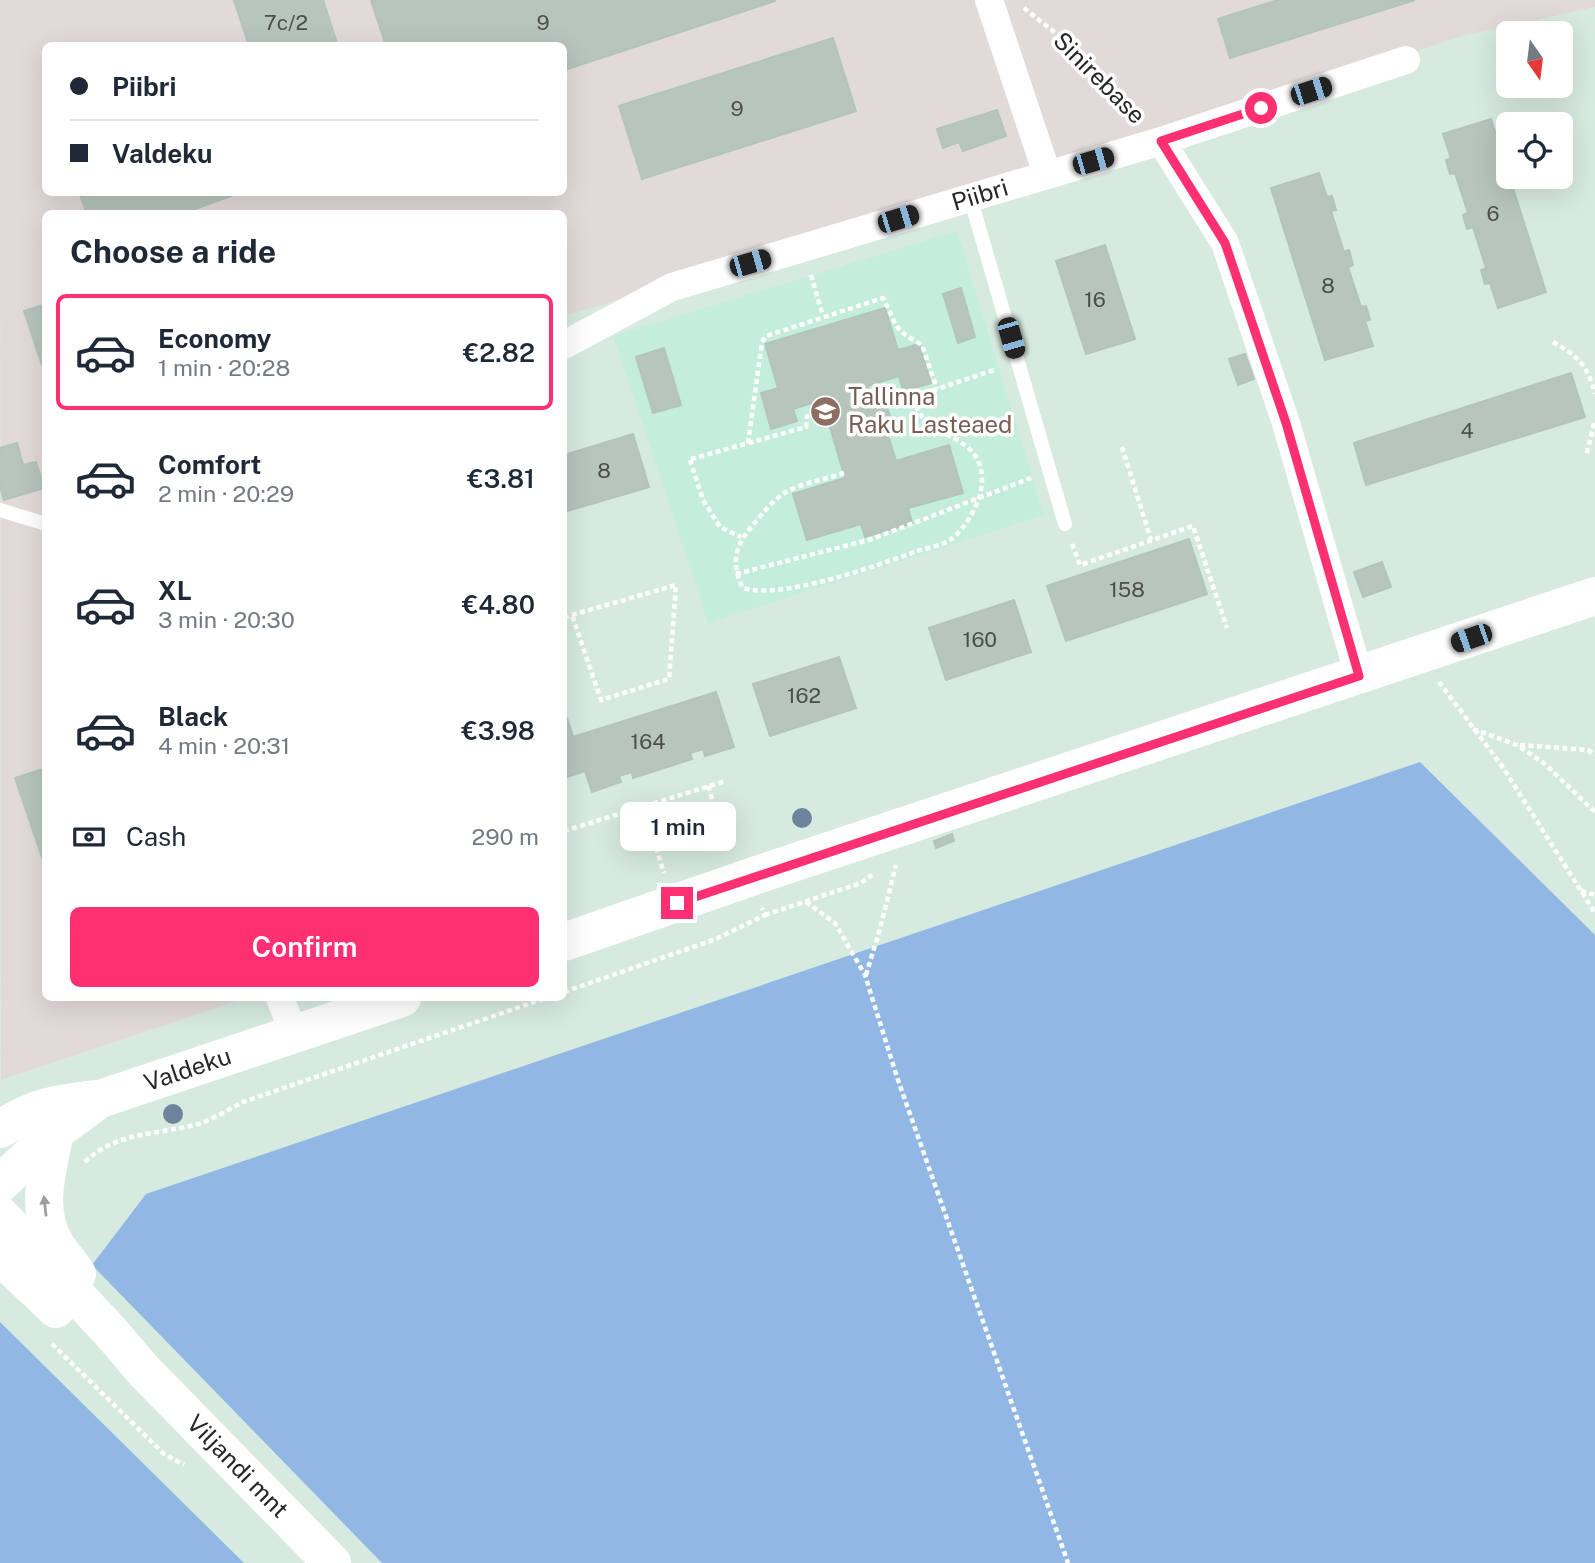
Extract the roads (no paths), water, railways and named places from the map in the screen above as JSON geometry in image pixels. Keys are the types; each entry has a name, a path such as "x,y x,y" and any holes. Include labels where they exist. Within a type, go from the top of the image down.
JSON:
{"street":[{"path":"989,0 1047,174"},
{"name":"Piibri","path":"567,343 672,287 1161,141 1406,60"},
{"name":"Sinirebase","path":"1161,141 1225,243 1286,423 1359,676"},
{"path":"567,941 1595,596"},
{"path":"281,1001 293,1034"},
{"name":"Valdeku","path":"0,1184 55,1132 100,1099 393,1001"},
{"path":"6,1121 49,1104 100,1099"},
{"path":"55,1132 44,1188 45,1214 54,1242 94,1296 109,1330"},
{"name":"Viljandi mnt","path":"0,1215 144,1371 332,1563"},
{"name":"Viljandi mnt","path":"0,1256 88,1338 144,1371"}],"lane":[{"path":"970,197 1065,524"},
{"path":"0,510 42,523"}],"place":[{"name":"Tallinna Raku Lasteaed","path":"825,411"}]}
